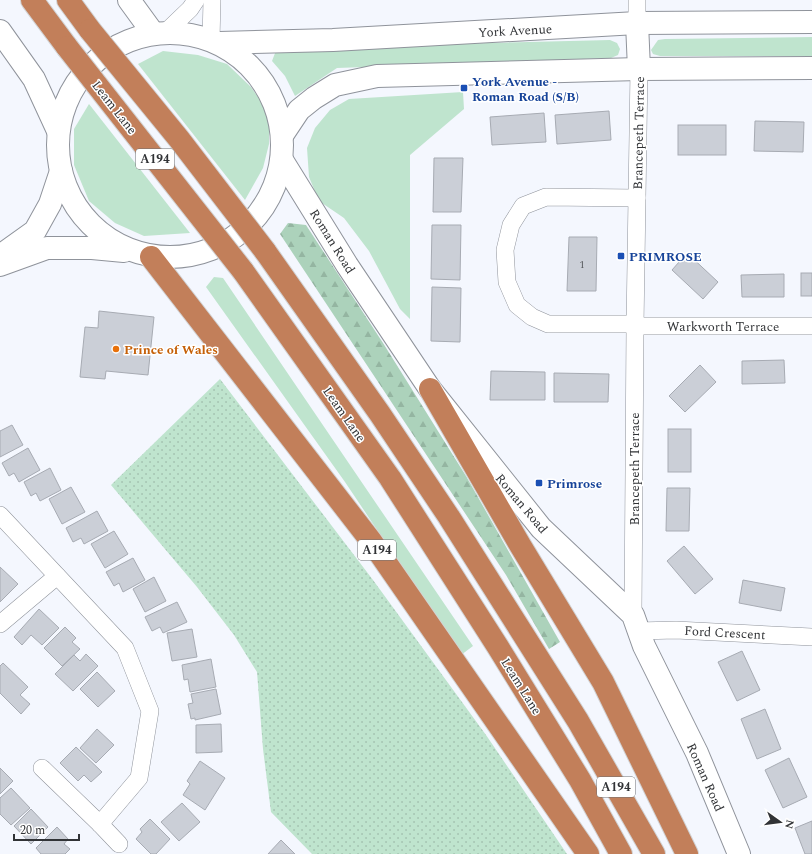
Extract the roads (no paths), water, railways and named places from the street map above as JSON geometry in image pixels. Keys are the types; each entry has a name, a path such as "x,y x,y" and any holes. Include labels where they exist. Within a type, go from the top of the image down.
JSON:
{"highway":[{"name":"Leam Lane","path":"32,0 243,271 390,478 568,760 621,854"},
{"name":"A194","path":"68,0 90,30 179,139 265,251 380,414 449,517 578,721 654,854"},
{"name":"A194","path":"142,254 371,541 588,854"},
{"name":"A194","path":"430,389 520,545 603,682 686,854"}],"main road":[{"path":"128,0 160,33"},
{"name":"York Avenue","path":"215,41 333,40 637,24 812,22"},
{"path":"637,24 639,68"},
{"path":"0,31 34,79 58,131"},
{"path":"0,265 47,248 92,248 142,254 180,258 209,251 236,237 259,214 276,185 282,160 282,134 278,113 270,93 258,74 243,58 215,41 196,35 160,33 137,37 106,52 82,75 66,102 58,131 58,158 64,184 76,208 94,228 115,244 142,254"},
{"path":"282,134 299,110 330,88 335,85 377,76 639,68 812,68"},
{"name":"Roman Road","path":"282,160 347,265 430,389 541,528 636,623 644,646 697,753 739,854"},
{"path":"0,256 35,231 50,204 61,171"}],"street":[{"path":"160,33 190,8 196,0"},
{"path":"212,0 215,41"},
{"path":"637,0 637,24"},
{"name":"Brancepeth Terrace","path":"636,623 635,325 639,68"},
{"name":"Brancepeth Terrace","path":"635,325 548,324 532,317 517,305 507,282 505,250 511,225 523,206 546,197 637,198"},
{"name":"Warkworth Terrace","path":"635,325 812,326"},
{"path":"0,515 125,648 150,711 139,778 100,824"},
{"path":"0,624 57,576"},
{"name":"Ford Crescent","path":"636,623 676,630 812,637"},
{"path":"42,768 119,844"}],"place":[{"name":"York Avenue - Roman Road (S/B)","path":"464,88"},
{"name":"PRIMROSE","path":"621,256"},
{"name":"Prince of Wales","path":"116,349"},
{"name":"Primrose","path":"539,483"}]}
